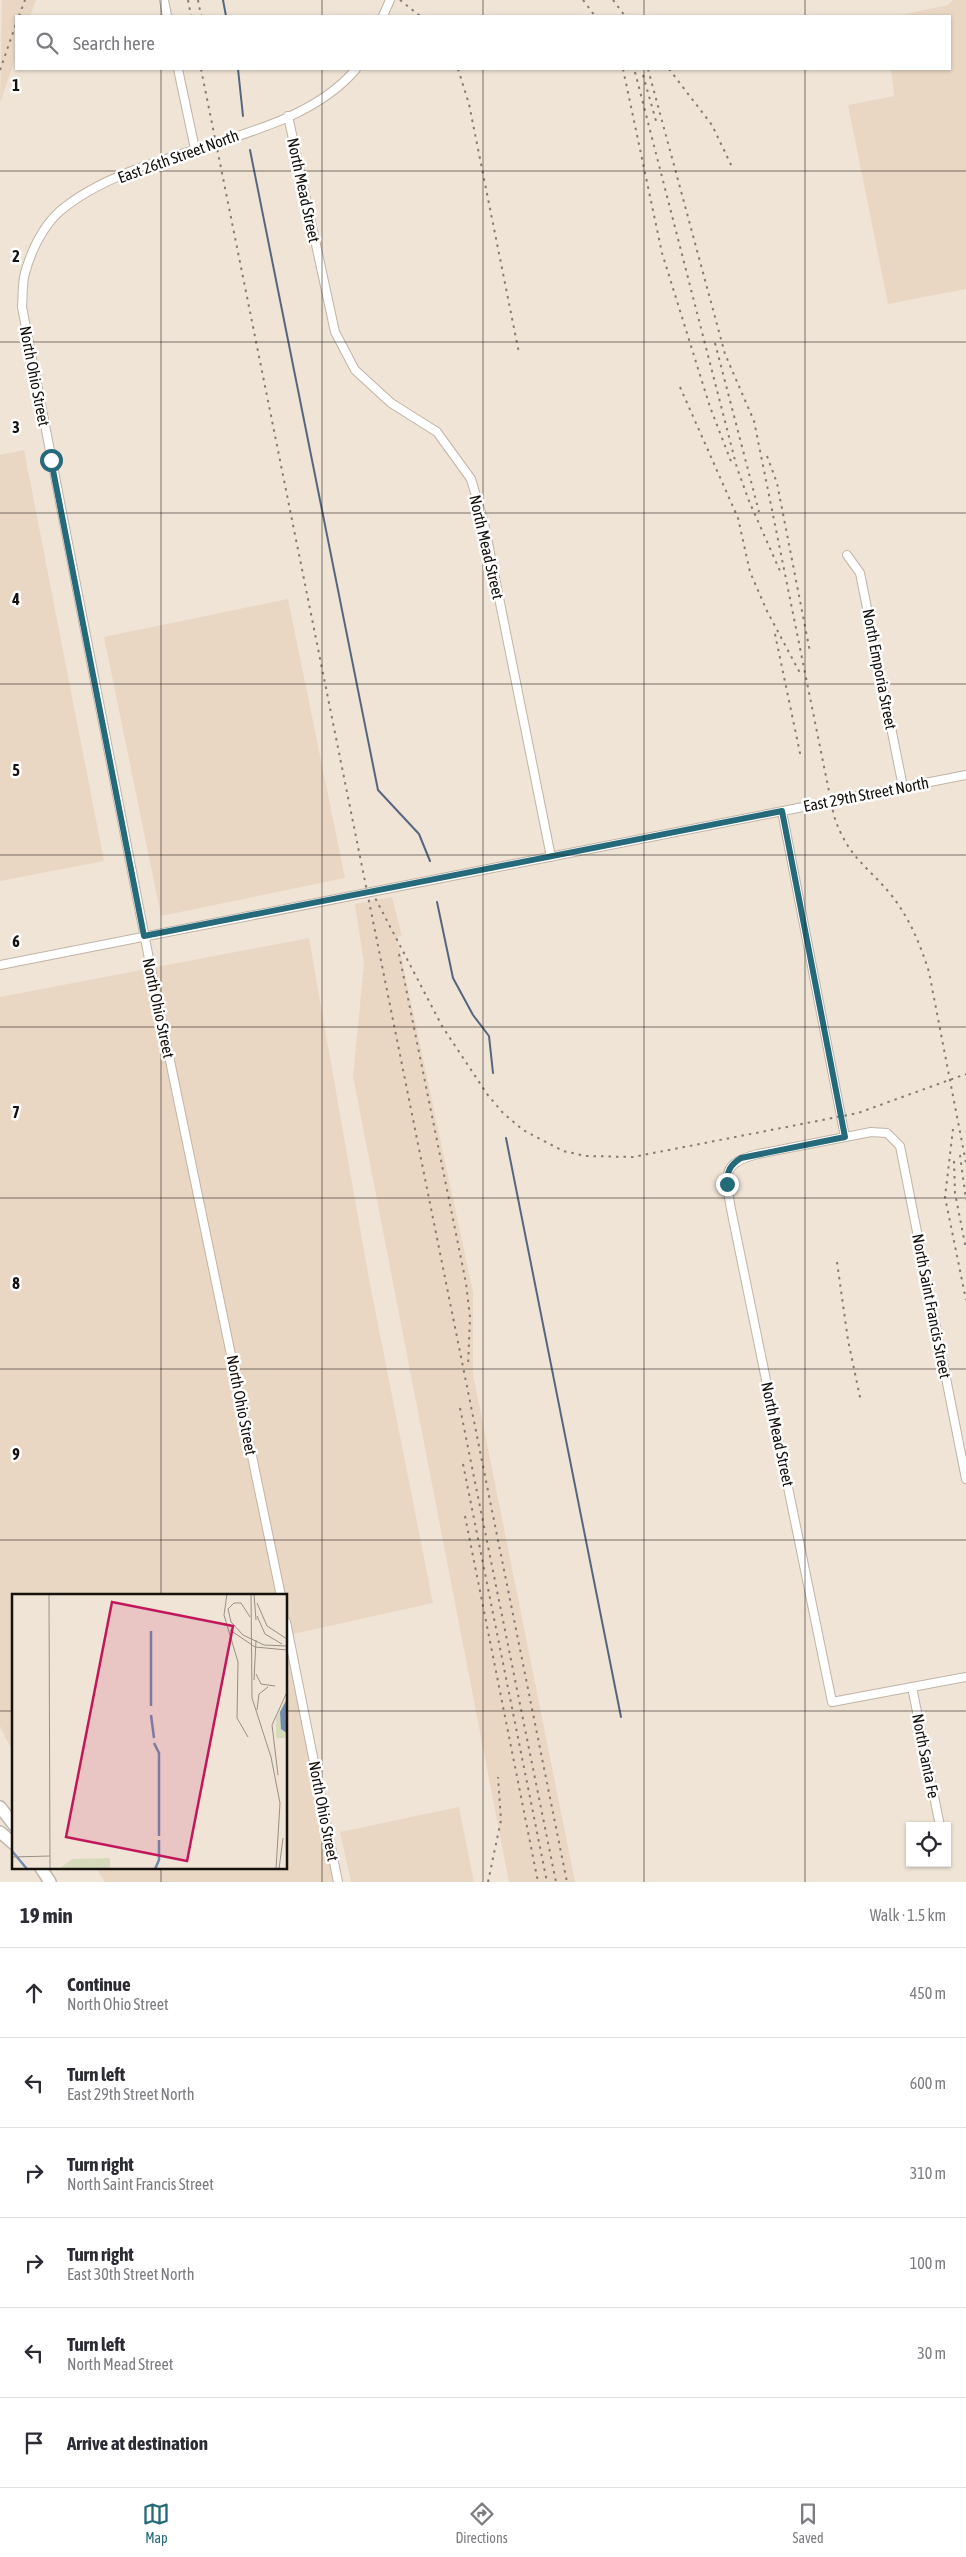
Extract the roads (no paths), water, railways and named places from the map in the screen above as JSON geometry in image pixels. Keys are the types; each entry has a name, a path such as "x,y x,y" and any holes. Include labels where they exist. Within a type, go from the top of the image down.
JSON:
{"highway":[{"path":"0,1806 12,1822"},
{"path":"0,1832 12,1842"},
{"path":"41,1870 49,1881"}],"street":[{"path":"164,0 167,15"},
{"path":"383,15 390,0"},
{"path":"178,70 195,149"},
{"name":"East 26th Street North","path":"25,272 38,239 60,211 101,184 288,116 313,104 344,83 355,70"},
{"name":"North Mead Street","path":"288,116 335,332 355,370 391,404 437,432 471,479 484,523 551,857"},
{"name":"North Ohio Street","path":"25,272 24,314 144,936 281,1594"},
{"name":"North Emporia Street","path":"847,555 860,573 903,787"},
{"name":"East 29th Street North","path":"0,965 966,775"},
{"path":"782,811 845,1137"},
{"name":"North Saint Francis Street","path":"845,1137 871,1132 887,1133 900,1146 904,1158 966,1479"},
{"name":"North Mead Street","path":"845,1137 741,1158 727,1172 727,1184 832,1702 912,1687"},
{"name":"North Ohio Street","path":"288,1632 338,1882"},
{"path":"912,1687 966,1677"},
{"name":"North Santa Fe","path":"912,1687 939,1822"}],"waterway":[{"path":"223,0 226,15"},
{"path":"238,70 243,116"},
{"path":"250,150 378,790 419,834 430,861"},
{"path":"437,902 453,978 473,1015 489,1036 493,1073"},
{"path":"506,1138 621,1717"}],"railway":[{"path":"19,15 25,0"},
{"path":"188,0 191,15"},
{"path":"198,0 201,15"},
{"path":"400,0 419,15"},
{"path":"583,0 594,15"},
{"path":"613,0 624,15"},
{"path":"0,70 15,27"},
{"path":"201,70 567,1882"},
{"path":"458,70 469,104 519,353"},
{"path":"623,70 662,253 710,407 732,464"},
{"path":"648,70 725,354 754,421 834,816 839,830 852,852 883,885 898,905 914,932 922,952 929,972 966,1163"},
{"path":"670,70 712,125 733,169"},
{"path":"635,72 737,468 749,501 780,571"},
{"path":"643,75 656,121"},
{"path":"715,343 759,512"},
{"path":"680,387 738,518 750,572 767,611 800,673"},
{"path":"767,456 777,483 810,652"},
{"path":"775,634 801,758"},
{"path":"372,892 442,1026 487,1094 503,1113 523,1130 563,1151 586,1156 633,1157 858,1113 966,1074"},
{"path":"399,954 466,1283 470,1317 468,1367"},
{"path":"953,1129 945,1197 966,1300"},
{"path":"960,1155 966,1200"},
{"path":"954,1161 955,1193 966,1249"},
{"path":"837,1262 848,1340 861,1402"},
{"path":"460,1408 556,1882"},
{"path":"463,1464 547,1882"},
{"path":"465,1516 538,1882"},
{"path":"488,1882 501,1820 498,1777"}]}
